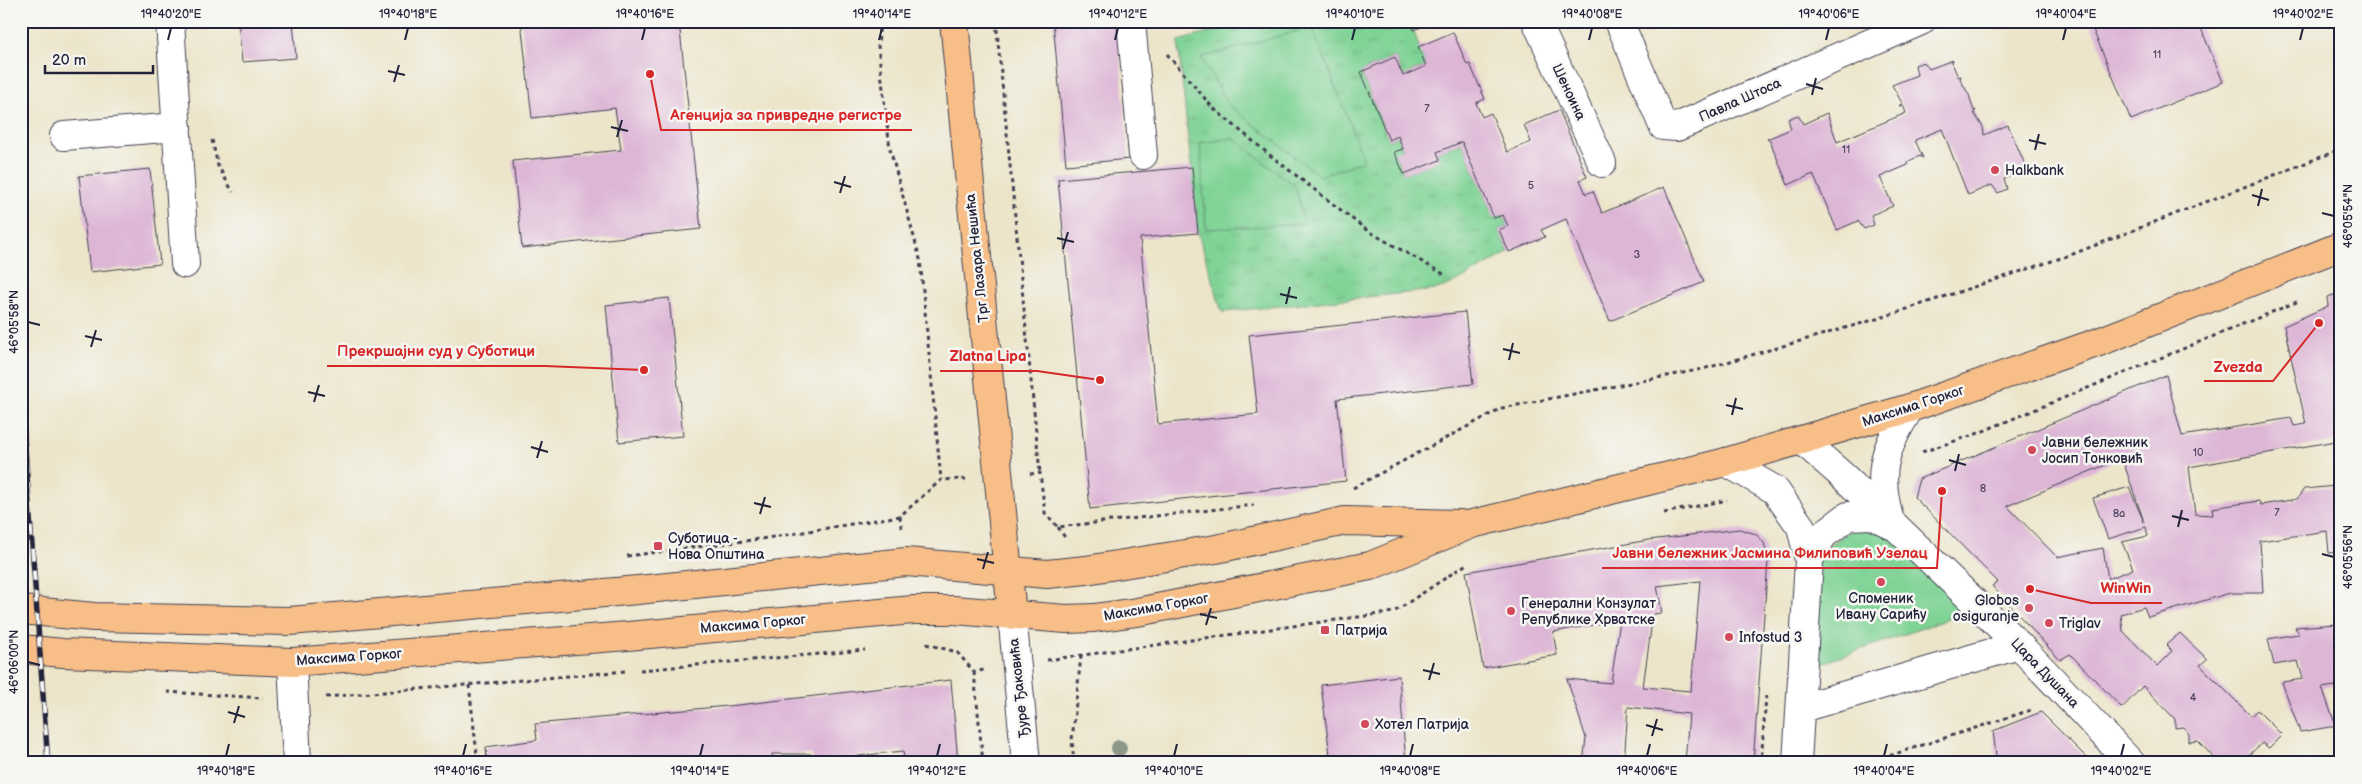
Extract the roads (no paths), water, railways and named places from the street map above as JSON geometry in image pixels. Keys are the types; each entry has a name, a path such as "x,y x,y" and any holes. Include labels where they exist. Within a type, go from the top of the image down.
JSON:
{"main road":[{"name":"Трг Лазара Нешића","path":"954,21 1012,614"},
{"name":"Максима Горког","path":"21,649 63,654 292,662 628,636 913,610 954,610 1078,618 1166,606 1370,566 1472,524 1726,462 1803,441 1910,408 2099,342 2341,246"},
{"name":"Максима Горког","path":"21,610 94,617 290,620 638,590 906,562 1047,574 1086,570 1216,549 1345,521 1472,524"}],"street":[{"path":"170,21 185,264"},
{"path":"1131,21 1143,155"},
{"name":"Шеноина","path":"1536,21 1602,163"},
{"name":"Павла Штоса","path":"1619,21 1663,126 1677,127 1921,21"},
{"path":"64,136 177,127"},
{"name":"Цара Душана","path":"1892,525 1883,498 1883,466 1893,436 1910,408"},
{"name":"Цара Душана","path":"1803,441 1844,477 2019,645 2131,763"},
{"path":"1726,462 1775,490 1801,527 1809,560 1797,763"},
{"path":"1809,560 1823,535 1848,516 1872,515 1892,525"},
{"name":"Ђуре Ђаковића","path":"1012,614 1026,763"},
{"path":"1801,708 2019,645"},
{"path":"292,662 297,763"}],"railway":[{"path":"21,395 48,763"},
{"path":"21,750 22,763"}],"place":[{"name":"Агенција за привредне регистре","path":"650,74"},
{"name":"Halkbank","path":"1995,170"},
{"name":"Zvezda","path":"2319,323"},
{"name":"Прекршајни суд у Суботици","path":"644,370"},
{"name":"Zlatna Lipa","path":"1100,380"},
{"name":"Јавни бележник Јосип Тонковић","path":"2032,450"},
{"name":"Јавни бележник Јасмина Филиповић Узелац","path":"1942,491"},
{"name":"Суботица - Нова Општина","path":"658,546"},
{"name":"Споменик Ивану Сарићу","path":"1881,582"},
{"name":"WinWin","path":"2030,589"},
{"name":"Globos osiguranje","path":"2029,608"},
{"name":"Генерални Конзулат Републике Хрватске","path":"1511,611"},
{"name":"Triglav","path":"2049,623"},
{"name":"Патрија","path":"1325,630"},
{"name":"Infostud 3","path":"1729,637"},
{"name":"Хотел Патрија","path":"1365,724"}]}
